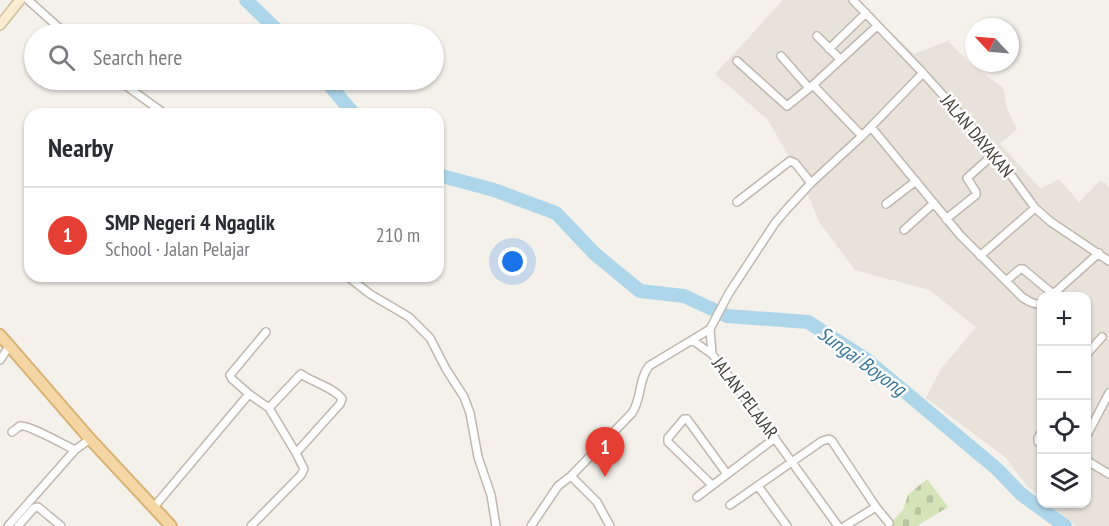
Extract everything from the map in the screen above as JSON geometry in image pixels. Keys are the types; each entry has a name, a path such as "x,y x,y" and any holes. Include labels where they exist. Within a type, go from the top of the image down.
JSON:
{"main road":[{"path":"0,25 21,0"},
{"path":"0,335 90,439 171,526"}],"street":[{"path":"21,0 53,24"},
{"name":"JALAN DAYAKAN","path":"853,0 995,153 1035,208 1059,228 1109,261"},
{"path":"829,49 866,13"},
{"path":"737,61 787,106 878,26"},
{"path":"817,36 840,59"},
{"path":"781,56 862,135"},
{"path":"712,354 712,326 729,293 775,223 811,183 871,127 923,73"},
{"path":"132,90 157,108"},
{"path":"871,127 960,236 1022,297 1037,305"},
{"path":"946,219 976,195 967,178 995,153"},
{"path":"737,202 790,161 795,163 811,183"},
{"path":"886,204 916,181"},
{"path":"904,230 934,203"},
{"path":"981,256 1035,208"},
{"path":"1056,292 1099,253"},
{"path":"1006,281 1023,269 1048,292"},
{"path":"355,282 370,294 409,316 430,338 464,397 470,413 478,457 491,495 496,526"},
{"path":"531,526 558,486 571,476 635,409 645,372 649,366 712,326"},
{"path":"252,526 301,475 304,469 269,408 232,379 231,375 266,332"},
{"path":"1091,349 1102,337"},
{"name":"JALAN PELAJAR","path":"692,340 712,354 838,526"},
{"path":"0,360 10,345"},
{"path":"269,408 301,374 339,394 342,399 340,404 296,453"},
{"path":"1091,427 1109,393"},
{"path":"154,507 249,394"},
{"path":"712,485 668,441 684,418 727,474"},
{"path":"12,432 19,426 23,426 75,450"},
{"path":"697,497 775,438"},
{"path":"8,526 75,450 90,439"},
{"path":"730,505 822,441 829,439 889,523"},
{"path":"1091,463 1109,474"},
{"path":"571,476 597,502 610,526"},
{"path":"758,486 787,526"},
{"path":"18,526 34,508 38,507 61,526"},
{"path":"845,526 876,507"}],"shaded area":[{"path":"783,0 857,0 914,54 948,41 965,58 965,72 982,72 1003,88 1007,109 1017,129 1000,144 1041,189 1059,179 1079,202 1101,180 1109,187 1109,526 1077,526 1053,508 1091,508 1091,292 1037,292 1037,495 1027,486 1006,458 926,398 941,369 976,327 929,290 855,270 819,222 800,175 767,119 715,74"}],"green space":[{"path":"927,479 948,507 917,526 888,526 903,510 908,495"}],"waterway":[{"name":"Sungai Boyong","path":"246,0 271,24"},
{"name":"Sungai Boyong","path":"334,90 349,108"},
{"name":"Sungai Boyong","path":"444,177 494,190 556,213 595,254 640,291 684,296 727,316 808,322 867,360 997,469 1021,494 1065,526"}],"place":[{"name":"SMP Negeri 4 Ngaglik","path":"605,477"}]}
